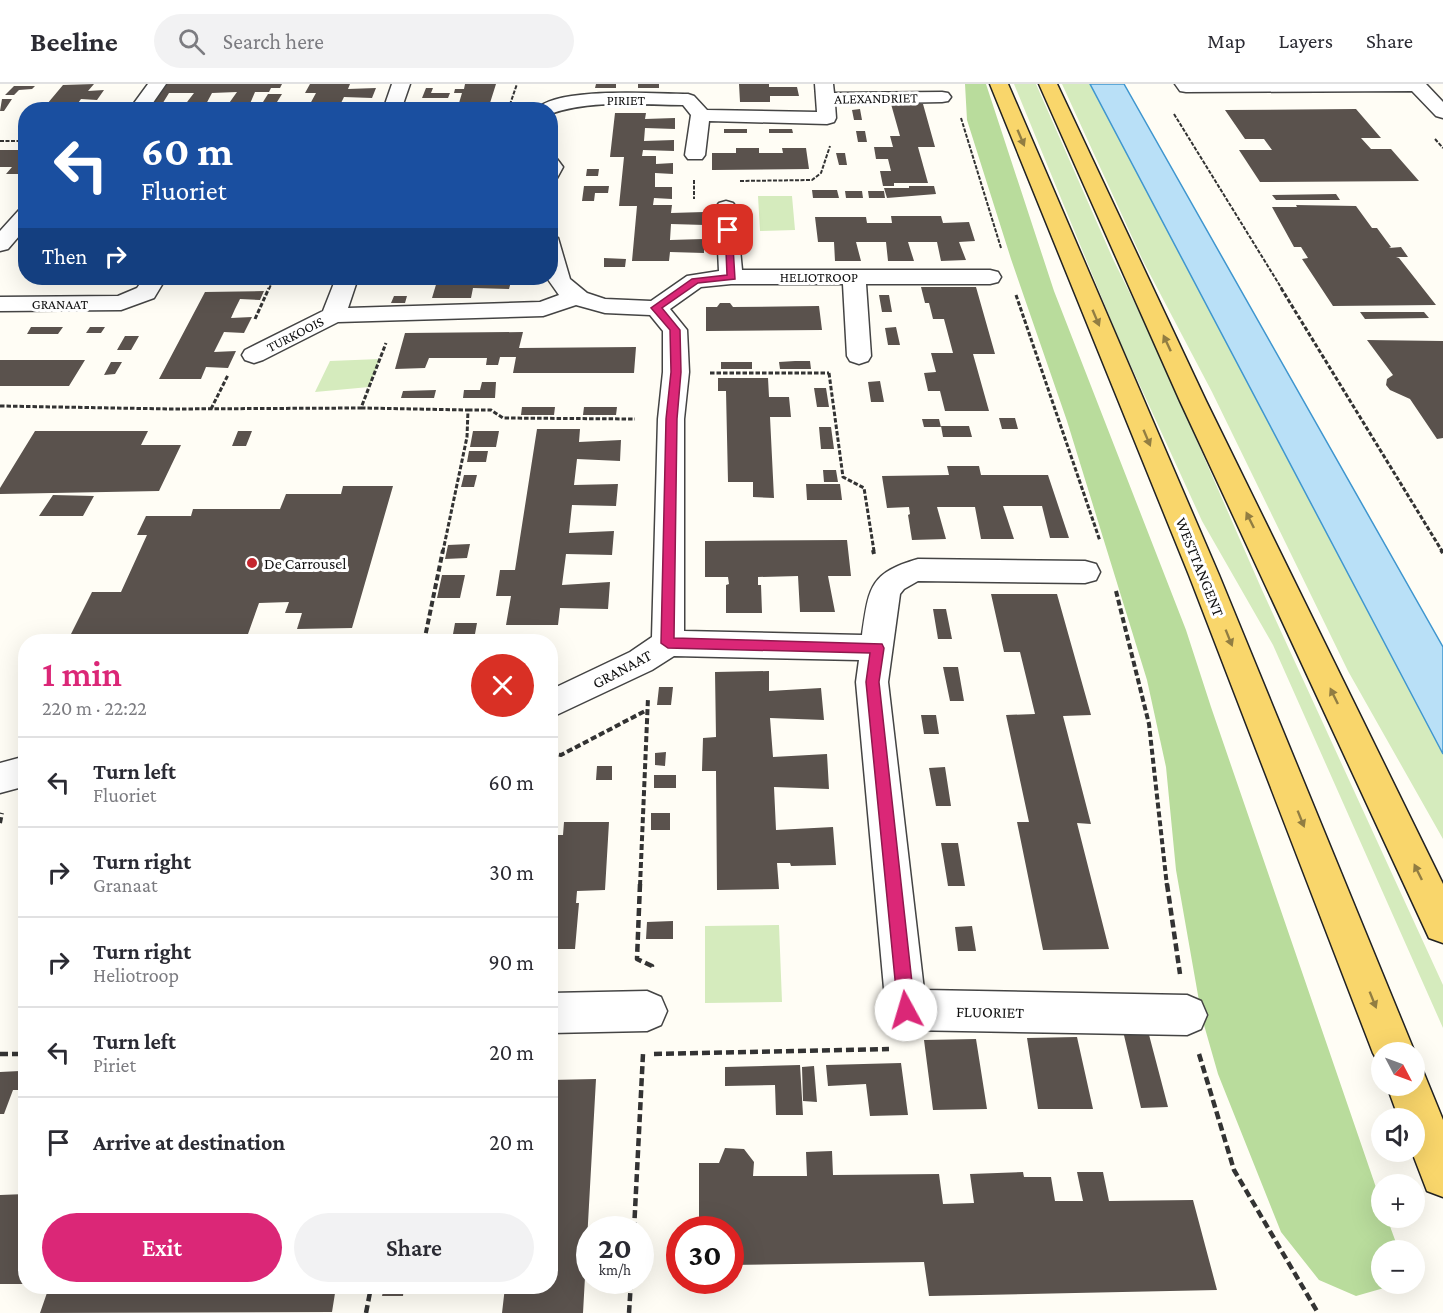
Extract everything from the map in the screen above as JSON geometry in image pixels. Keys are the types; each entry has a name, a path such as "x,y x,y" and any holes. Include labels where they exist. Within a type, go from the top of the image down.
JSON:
{"main road":[{"name":"WESTTANGENT","path":"999,84 1204,575 1390,1042"},
{"path":"1048,84 1193,401 1443,925"},
{"path":"1411,1096 1443,1175"}],"street":[{"path":"144,102 157,84"},
{"path":"395,102 401,84"},
{"path":"1184,84 1186,87 1206,85 1416,85 1443,112"},
{"name":"ALEXANDRIET","path":"826,100 942,97"},
{"name":"PIRIET","path":"558,104 580,100 688,100 698,109 700,115"},
{"path":"695,155 700,115 826,100 830,142"},
{"path":"726,207 731,277"},
{"path":"0,244 18,210"},
{"path":"558,275 560,283 576,297 618,309 656,308"},
{"name":"HELIOTROOP","path":"656,308 695,281 731,277 990,277"},
{"path":"854,277 859,356"},
{"name":"GRANAAT","path":"0,304 121,303 146,293 150,285"},
{"name":"TURKOOIS","path":"254,355 333,315 344,285"},
{"path":"333,315 543,309 576,297"},
{"name":"GRANAAT","path":"558,701 641,661 668,643 671,419 676,372 675,330 656,308"},
{"path":"906,1010 872,682 882,604 886,591 893,581 904,574 918,570 1085,572"},
{"path":"668,643 878,648"},
{"path":"0,778 18,773"},
{"name":"FLUORIET","path":"906,1010 1187,1016"},
{"path":"558,1013 647,1011"}],"path":[{"path":"511,102 517,84"},
{"path":"1174,115 1443,553"},
{"path":"0,141 18,141"},
{"path":"736,181 812,180 821,173 826,163 830,142"},
{"path":"361,408 386,342 366,328 370,314"},
{"path":"676,372 829,373 855,367 855,359 859,356"},
{"path":"829,373 835,404 843,477 864,488 876,567 893,581"},
{"path":"0,406 491,410 503,418 671,419"},
{"path":"426,634 466,438 468,410"},
{"path":"635,1216 643,1055 652,966 637,959 646,711 651,677 641,661"},
{"path":"558,754 561,755 646,711"},
{"path":"643,1055 889,1049 906,1010"},
{"path":"1187,1016 1234,1170 1318,1313"},
{"path":"0,1054 18,1054"},
{"path":"366,1313 370,1294"},
{"path":"629,1313 630,1294"}],"green space":[{"path":"965,84 986,84 1054,291 1186,630 1371,1174 1371,1228 1391,1228 1395,1240 1371,1240 1371,1292 1356,1296 1319,1280 1281,1232 1218,1074 1202,1018 1176,870 1166,767 1147,680 1067,421 1011,259 967,120"},
{"path":"1014,84 1036,84 1113,259 1152,338 1262,590 1443,985 1443,1028 1273,645 1202,521 1120,342"},
{"path":"1062,84 1090,84 1443,754 1443,839 1348,671 1212,392 1143,261"},
{"path":"758,196 792,196 795,230 760,231"},
{"path":"380,359 369,387 315,392 330,361"},
{"path":"779,925 782,1002 705,1003 705,926"}],"water":[{"path":"1090,84 1124,84 1443,647 1443,754"}],"building":[{"path":"94,84 88,91 104,90 97,100 49,102 63,85"},
{"path":"165,84 282,84 280,88 271,88 269,92 255,92 251,102 230,102 237,92 212,93 207,102 187,102 194,93 169,93 163,102 151,102"},
{"path":"310,84 350,84 348,89 376,88 372,98 344,97 342,102 311,102 316,93 305,93"},
{"path":"465,84 496,84 490,102 459,102 462,93 454,93 455,89 464,89"},
{"path":"596,84 616,84 616,88 595,88"},
{"path":"638,84 659,84 659,88 638,88"},
{"path":"739,84 797,87 799,96 770,96 770,102 740,102"},
{"path":"14,86 35,86 32,89 19,90 14,95 5,95"},
{"path":"426,88 433,88 431,93 450,93 448,98 422,98"},
{"path":"268,94 282,94 277,102 263,102"},
{"path":"2,99 12,99 4,111 0,111"},
{"path":"891,104 923,104 935,147 918,147 928,183 894,183 894,186 883,186 880,171 891,171 888,159 876,159 874,147 893,147 890,136 900,136"},
{"path":"860,109 862,120 854,120 852,110"},
{"path":"1356,109 1381,138 1361,138 1371,149 1391,149 1419,181 1260,182 1239,150 1272,150 1264,139 1245,139 1225,110"},
{"path":"615,113 646,113 645,119 675,118 675,129 645,128 644,141 674,140 674,151 643,150 642,156 656,156 656,164 673,163 673,174 655,173 655,187 672,187 672,199 654,198 653,205 672,205 671,213 704,212 705,225 671,224 670,240 704,239 704,253 670,252 669,261 632,261 637,206 619,206 624,157 610,157"},
{"path":"724,129 747,129 747,133 724,133"},
{"path":"769,129 792,129 793,133 769,133"},
{"path":"856,131 865,131 867,142 858,142"},
{"path":"736,148 759,148 759,153 783,153 782,148 806,148 809,169 712,170 712,153 736,153"},
{"path":"0,150 18,150 18,174 6,174 12,167 0,167"},
{"path":"836,153 845,153 847,165 839,165"},
{"path":"587,169 599,169 598,176 586,176"},
{"path":"584,186 609,186 608,193 595,193 594,201 582,201"},
{"path":"909,186 934,186 936,194 887,198 884,188 909,188"},
{"path":"812,190 837,190 839,198 813,198"},
{"path":"845,191 862,191 863,198 846,198"},
{"path":"868,191 884,191 885,198 869,198"},
{"path":"1336,194 1340,200 1276,200 1272,195"},
{"path":"1296,205 1356,206 1372,228 1377,228 1391,247 1389,248 1401,247 1408,257 1396,257 1436,305 1333,306 1302,259 1308,258 1301,247 1294,247 1272,207 1297,207"},
{"path":"891,216 941,216 943,223 969,222 975,241 959,242 966,260 941,261 937,242 908,242 914,261 888,261 886,242 856,242 861,261 835,261 834,242 818,242 815,217 866,217 867,223 892,223"},
{"path":"604,258 626,259 625,267 604,267"},
{"path":"436,285 510,285 509,289 473,288 471,298 432,298"},
{"path":"921,287 976,287 995,354 973,354 989,411 945,411 940,391 928,391 924,373 936,372 931,353 953,353 944,319 933,319 929,303 925,303"},
{"path":"264,291 260,300 240,299 231,318 252,317 244,333 224,332 214,352 236,351 228,368 206,367 201,379 159,379 205,292"},
{"path":"879,295 889,295 892,312 882,312"},
{"path":"394,296 407,296 405,303 391,303"},
{"path":"720,303 730,303 733,307 819,306 822,330 706,331 706,307 717,307"},
{"path":"1360,312 1424,312 1429,318 1365,319"},
{"path":"31,327 63,327 58,334 27,334"},
{"path":"90,327 105,327 101,333 86,333"},
{"path":"896,327 900,345 888,345 885,328"},
{"path":"523,332 519,348 636,347 634,373 513,373 516,357 500,357 498,365 486,365 487,358 429,358 425,368 395,369 405,333"},
{"path":"125,336 139,336 131,350 117,350"},
{"path":"1367,340 1443,341 1443,438 1437,439 1410,399 1390,390 1386,385 1387,379 1393,375"},
{"path":"0,360 85,360 69,386 0,386"},
{"path":"810,361 811,369 780,369 779,362"},
{"path":"111,362 122,362 115,374 104,375"},
{"path":"721,362 752,362 752,369 721,369"},
{"path":"718,378 768,378 769,397 789,397 791,417 770,417 774,498 753,497 753,482 728,482 726,391 718,391"},
{"path":"880,381 884,402 871,402 868,382"},
{"path":"482,382 496,382 495,398 463,398 464,390 480,390"},
{"path":"814,388 826,388 829,407 817,407"},
{"path":"436,390 434,398 401,398 403,391"},
{"path":"522,407 555,407 554,415 521,415"},
{"path":"584,407 617,407 616,415 583,415"},
{"path":"999,418 1015,418 1018,429 1002,429"},
{"path":"922,419 939,419 941,427 924,427"},
{"path":"941,426 969,426 972,437 943,437"},
{"path":"819,427 831,427 834,449 821,449"},
{"path":"537,429 580,429 579,442 621,440 620,461 577,459 574,485 618,484 616,506 572,505 569,533 614,531 612,555 566,554 562,585 610,582 608,609 560,608 558,625 506,625 511,596 496,596 500,570 515,570"},
{"path":"35,431 148,431 141,445 181,445 159,491 0,494 0,488"},
{"path":"238,431 252,431 246,446 232,446"},
{"path":"473,431 499,431 496,447 470,447"},
{"path":"469,451 488,451 486,462 467,462"},
{"path":"947,466 979,466 981,475 1048,475 1069,538 1050,538 1042,506 1003,506 1014,539 981,539 975,507 937,507 946,539 912,540 909,507 887,508 882,476 949,475"},
{"path":"823,470 836,470 838,482 824,482"},
{"path":"464,475 477,475 474,487 461,487"},
{"path":"806,484 840,484 842,500 807,500"},
{"name":"De Carrousel","path":"343,486 393,486 352,628 297,629 302,613 285,613 289,602 259,603 248,634 71,634 92,592 121,592 147,535 137,535 146,516 191,516 193,509 280,509 286,494 341,494"},
{"path":"53,495 94,496 83,516 39,516"},
{"path":"847,540 851,576 828,576 835,612 800,612 798,576 758,577 758,585 761,585 762,613 726,613 728,577 705,577 705,541"},
{"path":"470,544 467,558 445,559 448,545"},
{"path":"442,575 465,575 460,598 437,598"},
{"path":"991,594 1057,594 1091,715 1063,716 1091,824 1077,823 1109,949 1043,950 1017,822 1029,822 1006,715 1035,714 1020,652 1004,652"},
{"path":"933,609 946,609 952,639 938,639"},
{"path":"455,623 477,623 475,634 453,634"},
{"path":"943,667 958,667 964,701 950,701"},
{"path":"769,671 769,691 821,688 824,720 770,718 773,757 827,754 829,789 774,787 776,830 833,827 836,865 791,866 790,863 777,863 779,889 717,890 716,771 702,771 703,738 716,737 715,672"},
{"path":"659,687 673,687 671,705 657,705"},
{"path":"921,715 936,715 939,734 924,734"},
{"path":"666,752 665,766 655,765 655,753"},
{"path":"597,766 612,766 612,780 596,780"},
{"path":"945,767 951,806 936,806 929,768"},
{"path":"654,775 676,775 676,788 654,788"},
{"path":"651,813 670,813 670,830 651,830"},
{"path":"564,822 609,822 605,890 577,891 576,903 579,903 575,949 558,949 558,835 563,835"},
{"path":"941,843 958,843 965,886 948,886"},
{"path":"673,921 673,939 646,939 647,922"},
{"path":"972,926 976,951 958,951 955,927"},
{"path":"1123,1031 1148,1031 1168,1107 1141,1108"},
{"path":"1077,1037 1093,1109 1038,1109 1027,1038"},
{"path":"976,1039 987,1109 933,1110 924,1040"},
{"path":"901,1063 908,1115 870,1116 866,1084 828,1086 826,1065"},
{"path":"800,1065 803,1115 776,1115 775,1085 725,1086 725,1067"},
{"path":"814,1066 817,1102 803,1101 802,1067"},
{"path":"18,1071 18,1090 13,1090 4,1114 0,1114 0,1072"},
{"path":"596,1079 588,1216 576,1216 576,1294 584,1294 583,1313 502,1313 504,1294 558,1294 558,1080"},
{"path":"725,1148 744,1149 754,1162 753,1176 807,1176 806,1152 832,1151 833,1175 939,1174 943,1204 974,1203 970,1174 1023,1172 1024,1177 1051,1177 1055,1201 1083,1201 1077,1172 1103,1172 1109,1201 1193,1200 1217,1290 929,1296 924,1262 744,1265 744,1216 699,1216 699,1163 719,1163"},
{"path":"18,1194 18,1284 0,1284 0,1195"},
{"path":"47,1294 335,1294 332,1312 40,1313"},
{"path":"382,1294 403,1294 403,1296 382,1296"}],"place":[{"name":"De Carrousel","path":"252,563"}],"route":[{"path":"728,230 731,277 695,281 656,308 675,330 676,372 671,419 668,643 878,648 872,682 906,1010"}]}
